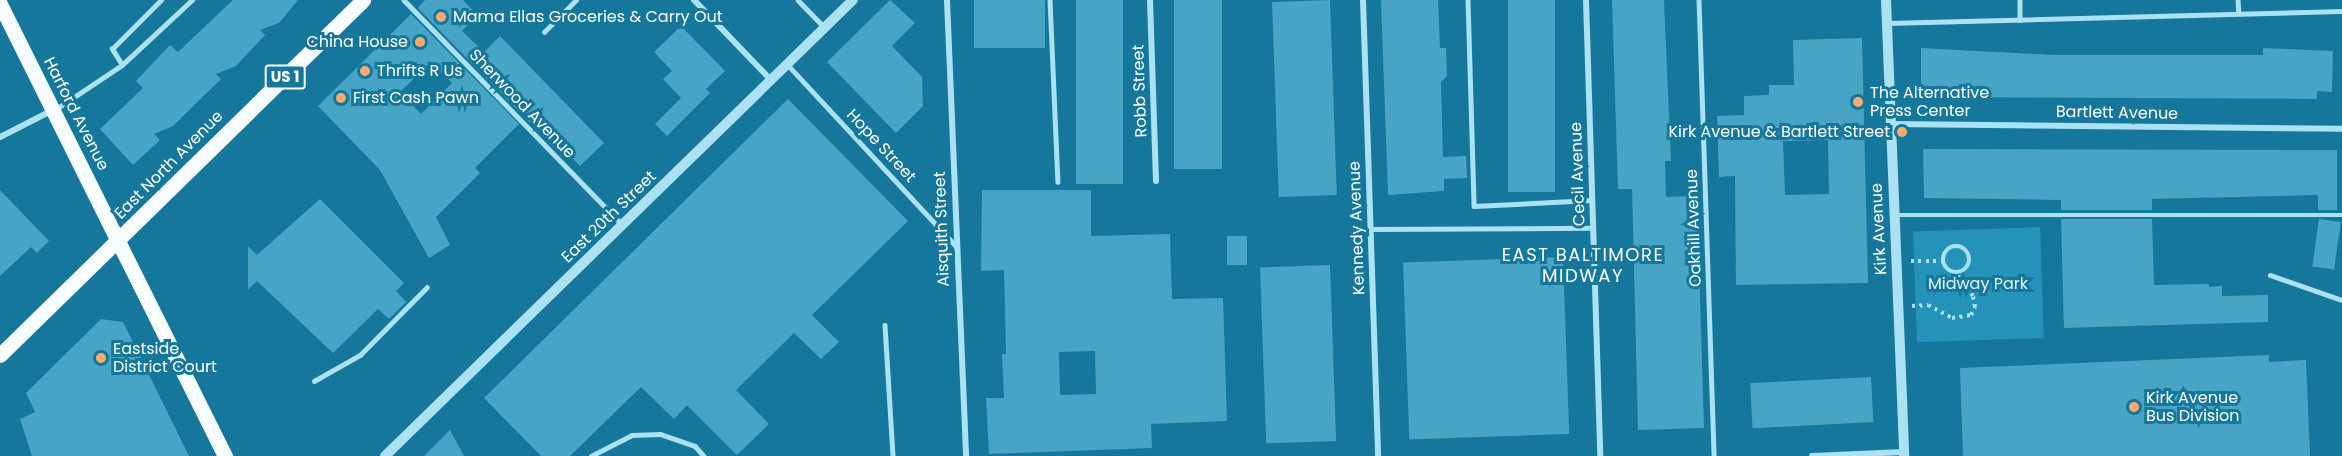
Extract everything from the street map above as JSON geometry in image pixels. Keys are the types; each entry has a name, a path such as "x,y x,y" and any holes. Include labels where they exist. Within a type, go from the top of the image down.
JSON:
{"main road":[{"name":"East North Avenue","path":"0,355 356,2"},
{"name":"Harford Avenue","path":"0,4 225,456"}],"street":[{"path":"694,0 771,80"},
{"name":"East 20th Street","path":"385,456 853,0"},
{"name":"Aisquith Street","path":"947,0 966,456"},
{"name":"Robb Street","path":"1150,0 1156,182"},
{"name":"Kennedy Avenue","path":"1363,0 1377,456"},
{"name":"Cecil Avenue","path":"1586,0 1600,456"},
{"name":"Kirk Avenue","path":"1886,0 1904,454"},
{"path":"0,137 54,110"},
{"name":"Bartlett Avenue","path":"1891,124 2342,129"},
{"path":"1812,456 1904,454"}],"lane":[{"path":"122,65 112,49 161,0"},
{"name":"Sherwood Avenue","path":"404,0 622,225"},
{"path":"544,32 576,0"},
{"path":"798,0 825,28"},
{"path":"1050,0 1058,182"},
{"path":"1468,0 1474,206 1592,200"},
{"name":"Oakhill Avenue","path":"1699,0 1714,456"},
{"path":"2020,0 2020,20"},
{"path":"2238,0 2239,13"},
{"path":"54,110 122,65 189,1"},
{"path":"1887,23 2342,10"},
{"name":"Hope Street","path":"788,64 956,246"},
{"path":"1894,215 2342,215"},
{"path":"1370,229 1593,228"},
{"path":"2270,275 2342,300"},
{"path":"314,381 360,355 427,287"},
{"path":"885,325 893,456"},
{"path":"591,456 632,435 660,434 695,446 704,456"}],"path":[{"path":"1943,261 1950,247 1966,251 1968,263 1954,272"},
{"path":"1911,261 1943,261 1973,296 1976,307 1971,315 1952,318 1928,305 1912,306"}],"green space":[{"name":"Midway Park","path":"2040,227 2044,338 1917,342 1913,231"}],"building":[{"path":"233,0 298,0 279,23 260,30 265,35 236,66 216,74 221,79 173,126 154,134 160,140 133,165 100,129 143,88 136,81 170,45 178,52"},
{"path":"425,0 463,0 477,15 462,31 484,52 500,36 604,143 580,166 542,127 532,125 418,8"},
{"path":"890,0 915,23 892,46 922,77 923,106 896,133 827,62"},
{"path":"974,0 1045,0 1045,48 974,48"},
{"path":"1076,0 1123,0 1123,184 1076,184"},
{"path":"1174,0 1222,0 1222,169 1174,169"},
{"path":"1330,0 1337,195 1279,197 1272,2"},
{"path":"1381,0 1438,0 1440,48 1446,48 1447,76 1441,82 1443,157 1466,156 1467,178 1444,179 1444,191 1388,195"},
{"path":"1508,0 1555,0 1555,192 1508,192"},
{"path":"1612,0 1664,0 1671,161 1665,161 1666,197 1697,196 1704,428 1638,430 1632,189 1618,189"},
{"path":"411,14 519,124 475,168 480,173 436,217 450,245 429,258 380,170 318,106","holes":["431,62 452,83 421,114 400,92"]},
{"path":"681,26 725,71 706,89 710,93 667,136 655,124 681,98 663,79 672,71 654,52"},
{"path":"1862,38 1868,283 1736,285 1735,176 1719,177 1717,116 1744,115 1744,96 1769,95 1769,85 1794,85 1793,40","holes":["1828,140 1829,194 1785,195 1783,141"]},
{"path":"1921,48 2054,55 2263,55 2263,48 2333,51 2332,92 2317,91 2317,99 1921,97"},
{"path":"788,99 908,221 812,315 839,342 821,359 794,333 736,390 769,424 737,455 687,405 674,419 641,387 570,456 541,456 484,398"},
{"path":"1923,149 2337,150 2337,210 2318,210 2318,195 2152,199 2152,210 2061,210 2061,200 1924,198"},
{"path":"0,190 49,241 37,253 31,247 0,276"},
{"path":"982,190 1091,190 1091,236 1170,234 1172,299 1223,298 1227,421 1151,424 1152,448 989,454 986,398 1004,398 1002,354 1006,354 1004,270 981,271","holes":["1095,351 1096,394 1060,395 1059,352"]},
{"path":"320,199 404,283 396,291 406,302 389,319 378,309 333,353 257,281 248,290 248,246 257,255"},
{"path":"2061,219 2152,219 2154,285 2209,284 2209,287 2222,286 2222,296 2268,295 2268,322 2064,328"},
{"path":"2319,219 2341,222 2334,270 2312,267"},
{"path":"1227,236 1247,236 1247,265 1227,265"},
{"path":"1563,257 1569,434 1409,439 1403,263"},
{"path":"1330,265 1336,441 1266,443 1260,267"},
{"name":"Eastside District Court","path":"101,319 123,322 189,456 32,456 20,419 35,412 26,393"},
{"name":"Kirk Avenue Bus Division","path":"2269,355 2269,362 2306,360 2310,456 1963,456 1960,368"},
{"path":"1871,377 1873,422 1753,428 1750,383"},
{"path":"450,430 464,456 424,456"}],"place":[{"name":"Mama Ellas Groceries & Carry Out","path":"441,17"},
{"name":"China House","path":"420,42"},
{"name":"Thrifts R Us","path":"365,71"},
{"name":"First Cash Pawn","path":"341,98"},
{"name":"The Alternative Press Center","path":"1858,102"},
{"name":"Kirk Avenue & Bartlett Street","path":"1902,132"},
{"name":"Eastside District Court","path":"101,358"},
{"name":"Kirk Avenue Bus Division","path":"2134,407"}],"district":[{"name":"EAST BALTIMORE MIDWAY","path":"1583,266"}]}
